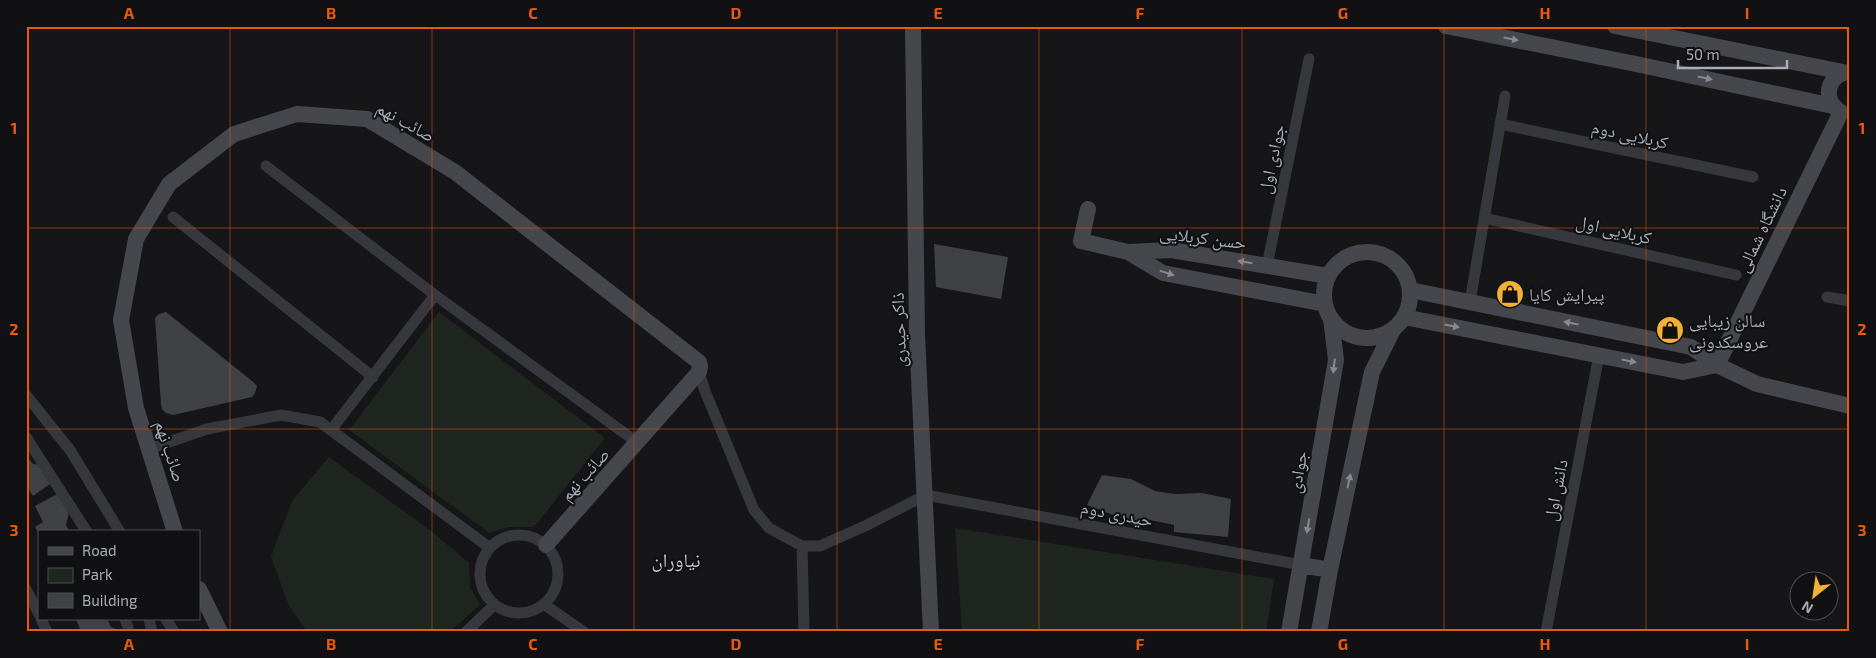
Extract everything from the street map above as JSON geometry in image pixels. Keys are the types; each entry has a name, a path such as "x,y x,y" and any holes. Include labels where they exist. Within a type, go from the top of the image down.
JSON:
{"street":[{"name":"ذاکر حیدری","path":"913,26 917,335 932,632"},
{"path":"1446,26 1636,64 1841,110"},
{"path":"1615,26 1846,72"},
{"name":"جوادی اول","path":"1267,266 1309,59"},
{"path":"1841,110 1829,98 1828,90 1830,82 1836,76 1846,72"},
{"path":"1470,302 1505,96"},
{"name":"دانشگاه شمالی","path":"1717,364 1841,110"},
{"name":"صائب نهم","path":"174,530 136,408 121,320 136,239 169,184 234,134 297,114 367,119 455,172 698,362 700,366 699,372 546,546"},
{"name":"کربلایی دوم","path":"1500,124 1753,178"},
{"path":"266,166 435,295 638,443"},
{"path":"1088,209 1081,241 1128,252"},
{"path":"173,217 372,377"},
{"name":"کربلایی اول","path":"1484,218 1736,275"},
{"name":"حسن کربلایی","path":"1128,252 1170,250 1328,276"},
{"name":"حسن کربلایی","path":"1128,252 1163,273 1328,311"},
{"path":"1320,632 1330,570 1372,372 1399,323 1409,304 1410,290 1406,277 1398,265 1387,257 1374,252 1360,252 1347,256 1336,265 1328,276 1324,290 1328,311 1340,328 1353,336 1368,338 1382,335 1399,323 1598,355 1683,372 1717,364"},
{"path":"1410,290 1691,347 1717,364 1757,384 1850,406"},
{"path":"331,430 435,295"},
{"path":"1827,297 1850,301"},
{"name":"جوادی","path":"1289,632 1336,360 1328,311"},
{"name":"دانش اول","path":"1546,632 1598,355"},
{"path":"699,372 754,510 769,528 802,546 820,546 926,496"},
{"path":"26,395 70,450 119,530"},
{"path":"149,449 207,429 281,415 320,422 490,548"},
{"path":"26,437 86,530"},
{"name":"حیدری دوم","path":"926,496 1301,565"},
{"path":"524,535 536,538 546,546 554,555 558,568 558,582 554,594 545,605 533,611 520,614 506,612 494,605 486,595 481,583 481,564 490,548 500,540 511,536 524,535"},
{"path":"802,546 804,632"},
{"path":"1301,565 1330,570"},
{"path":"26,589 38,612"},
{"path":"200,591 220,632"},
{"path":"466,632 494,605"},
{"path":"545,605 568,627 584,632"},
{"path":"41,620 47,632"},
{"path":"167,620 174,632"}],"green space":[{"path":"439,312 605,438 534,527 509,527 489,533 349,430"},
{"path":"329,457 431,531 469,563 470,587 480,605 449,632 308,632 289,606 271,557 292,501"},
{"path":"955,528 1274,579 1266,632 962,632"}],"building":[{"path":"934,244 1008,257 1001,299 936,287"},
{"path":"166,312 252,381 257,386 252,397 173,415 166,413 162,409 161,404 155,318 159,314"},
{"path":"26,455 33,464 48,466 57,479 33,496 26,486"},
{"path":"1102,475 1131,479 1155,491 1175,494 1202,493 1231,499 1228,537 1174,532 1174,525 1141,518 1137,524 1087,505"},
{"path":"61,492 70,508 66,525 69,530 38,530 38,532 35,527 43,522 35,506"},
{"path":"76,620 108,620 111,627 123,632 81,632"}],"place":[{"name":"پیرایش کایا","path":"1510,294"},
{"name":"سالن زیبایی عروسکدونی","path":"1670,330"}],"district":[{"name":"نیاوران","path":"676,559"}]}
